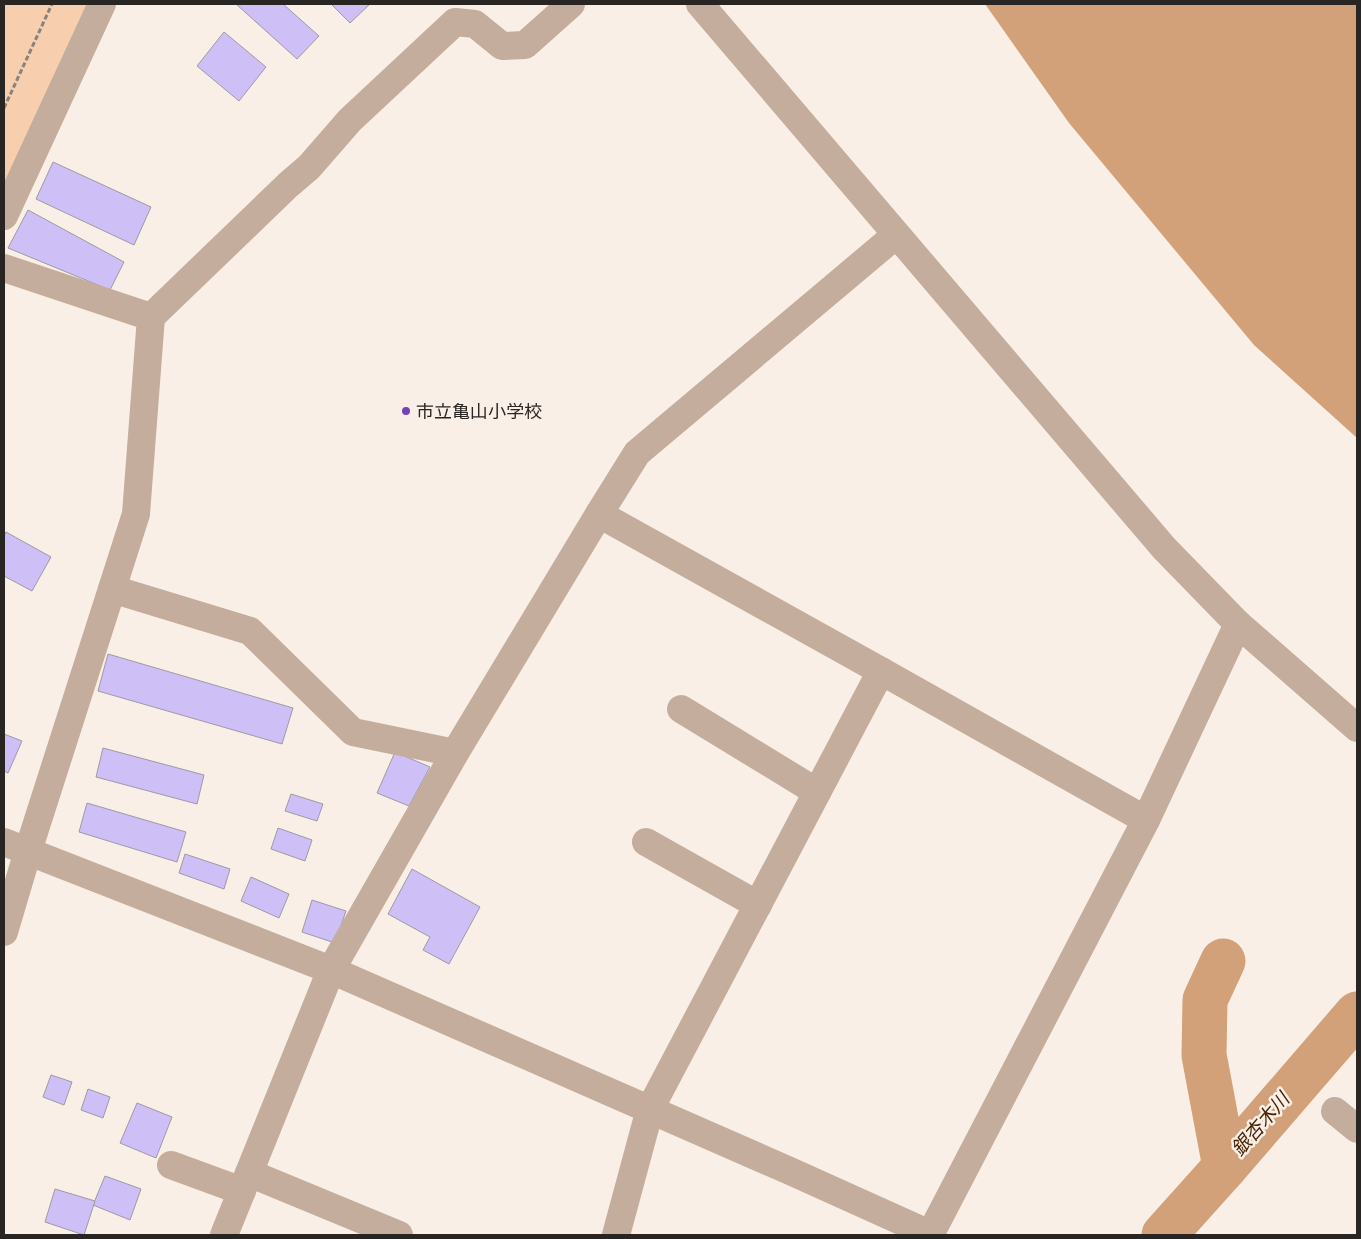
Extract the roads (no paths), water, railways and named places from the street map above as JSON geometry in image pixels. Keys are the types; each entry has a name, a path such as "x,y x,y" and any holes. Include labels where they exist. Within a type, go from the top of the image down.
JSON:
{"street":[{"path":"4,216 102,4"},
{"path":"4,932 16,846 112,589 136,514 151,317 288,185 309,168 350,120 456,22 475,24 502,46 525,45 571,4"},
{"path":"700,4 1164,548 1238,624 1357,728"},
{"path":"224,1235 331,970 455,754 599,514 638,453 896,235"},
{"path":"4,268 151,317"},
{"path":"599,514 1146,820"},
{"path":"112,589 250,631 353,732 455,754"},
{"path":"16,846 331,970 650,1109 931,1235 1146,820 1238,624"},
{"path":"616,1235 650,1109 881,671"},
{"path":"681,709 817,792"},
{"path":"646,842 758,905"},
{"path":"1335,1110 1357,1129"},
{"path":"171,1164 245,1182 399,1235"}],"waterway":[{"path":"1223,961 1205,1000 1204,1055 1225,1167"},
{"name":"銀杏木川","path":"1164,1235 1357,1014"}],"place":[{"name":"市立亀山小学校","path":"406,411"}]}
